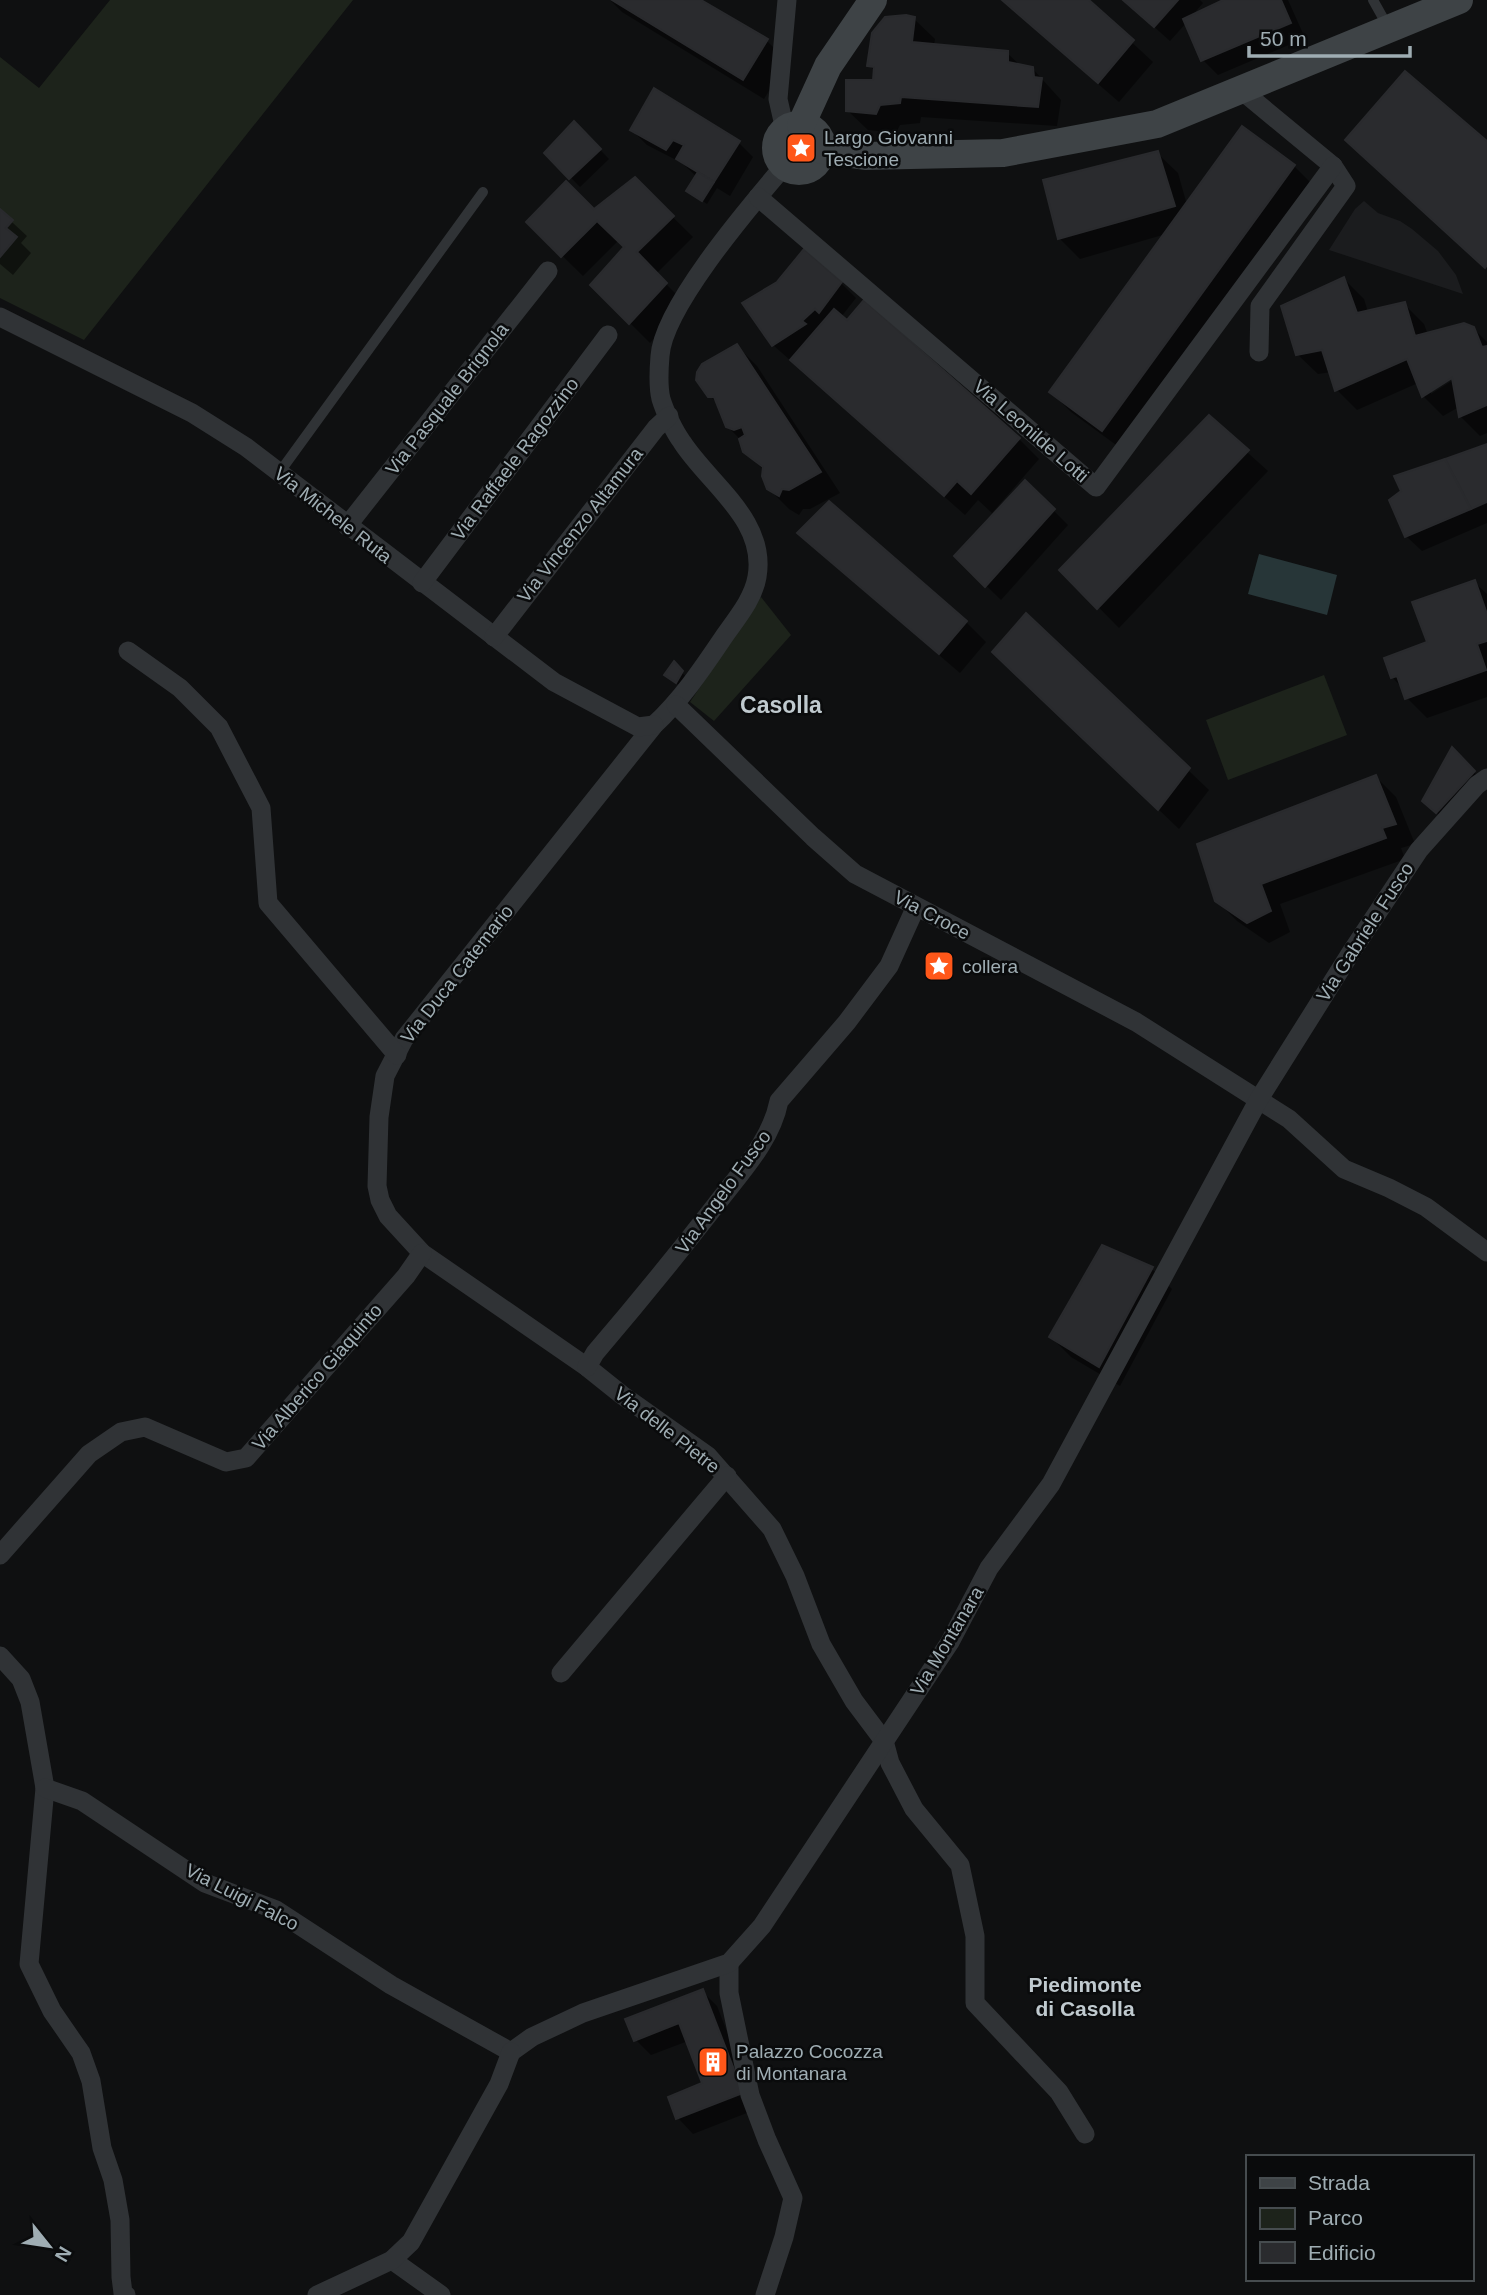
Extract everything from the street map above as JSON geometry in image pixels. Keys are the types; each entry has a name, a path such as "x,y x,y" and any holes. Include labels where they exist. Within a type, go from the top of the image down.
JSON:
{"street":[{"path":"787,0 778,99 793,128"},
{"path":"793,128 815,131 822,143 821,158 811,168 797,171 784,166 779,160 776,146 778,139 793,128 828,66 873,0"},
{"path":"822,150 865,156 1003,153 1157,124 1459,0"},
{"path":"1241,90 1333,166 1346,186 1260,306 1259,352"},
{"name":"Via Duca Catemario","path":"422,1253 388,1216 377,1186 379,1117 385,1076 404,1039 654,725 676,705 748,601 757,579 758,556 751,530 734,505 681,442 661,399 660,354 670,324 704,265 784,166"},
{"name":"Via Leonilde Lotti","path":"758,197 1096,488 1333,166"},
{"name":"Via Pasquale Brignola","path":"347,526 548,271"},
{"name":"Via Michele Ruta","path":"0,317 192,412 246,447 554,682 638,727 654,725"},
{"name":"Via Raffaele Ragozzino","path":"422,583 608,335"},
{"name":"Via Vincenzo Altamura","path":"494,637 656,428 669,416"},
{"path":"128,651 180,688 219,727 261,808 268,903 397,1055"},
{"name":"Via Croce","path":"676,705 813,838 855,874 1136,1022 1289,1119 1344,1169 1426,1207 1487,1252"},
{"name":"Via Gabriele Fusco","path":"1259,1099 1419,850 1477,785 1487,778"},
{"name":"Via Angelo Fusco","path":"587,1367 595,1353 661,1275 754,1155 775,1118 779,1101 847,1022 889,966 914,906"},
{"name":"Via Montanara","path":"729,1964 762,1926 950,1642 989,1568 1051,1484 1259,1099"},
{"name":"Via delle Pietre","path":"422,1253 587,1367 708,1456 772,1529 795,1576 821,1644 854,1701 884,1741 890,1763 914,1809 960,1865 975,1936 975,2003 1059,2092 1085,2134"},
{"name":"Via Alberico Giaquinto","path":"0,1555 89,1454 121,1432 145,1427 226,1462 246,1458 406,1276 422,1253"},
{"path":"561,1674 727,1476"},
{"path":"0,1656 21,1679 30,1702 45,1788 29,1964 52,2011 81,2053 91,2081 102,2148 113,2180 120,2220 121,2277 123,2293 127,2295"},
{"name":"Via Luigi Falco","path":"45,1788 82,1801 205,1883 276,1910 391,1985 511,2052"},
{"path":"317,2295 392,2260 411,2242 499,2084 511,2052 532,2037 583,2013 729,1964 729,1993 750,2095 793,2198 784,2237 765,2295"},
{"path":"392,2260 441,2295"}],"lane":[{"path":"1373,0 1388,29"},
{"path":"279,473 484,192"}],"shaded area":[{"path":"1364,201 1378,213 1400,221 1412,229 1438,251 1456,275 1463,294 1329,250 1355,209"},
{"path":"1259,554 1337,575 1327,615 1248,594"}],"green space":[{"path":"110,0 353,0 84,340 0,298 0,57 39,88"},
{"path":"761,597 791,635 714,721 690,702"},
{"path":"1324,675 1347,735 1228,780 1206,720"}],"building":[{"path":"612,0 701,0 768,39 743,80"},
{"path":"1002,0 1089,0 1134,40 1098,83"},
{"path":"1123,0 1178,0 1154,27"},
{"path":"1223,0 1281,0 1291,23 1201,61 1183,19"},
{"path":"885,17 915,17 912,42 1008,51 1008,62 1033,67 1034,77 1042,78 1038,107 901,97 900,103 880,105 876,114 846,111 846,80 873,80 874,67 867,66 872,33"},
{"path":"1405,71 1487,141 1485,268 1345,140"},
{"path":"654,88 740,141 714,182 676,159 684,145 673,140 666,150 630,130"},
{"path":"574,121 601,149 569,179 544,153"},
{"path":"1242,126 1295,165 1102,431 1049,392"},
{"path":"1158,151 1175,206 1058,239 1043,180"},
{"path":"698,172 714,182 702,201 686,191"},
{"path":"635,177 674,216 637,252 667,283 629,324 590,285 624,247 597,221 561,257 526,222 566,181 594,209"},
{"path":"0,209 13,220 6,228 17,237 0,257"},
{"path":"804,249 842,282 819,313 815,309 802,321 806,324 772,346 742,303 777,282"},
{"path":"1344,277 1357,313 1405,302 1415,336 1464,323 1474,327 1482,347 1487,346 1487,405 1459,417 1452,378 1422,397 1407,359 1335,391 1322,350 1296,355 1281,306"},
{"path":"864,300 1020,438 971,494 957,481 944,496 790,360 834,309 847,320"},
{"path":"737,344 821,472 789,490 782,489 779,496 767,489 762,476 763,467 743,452 739,439 745,435 742,427 734,430 726,427 714,397 708,397 696,380 702,364"},
{"path":"1209,415 1249,450 1097,609 1059,570"},
{"path":"1487,444 1487,502 1471,509 1445,459"},
{"path":"1445,459 1471,509 1405,537 1389,500 1401,491 1394,476"},
{"path":"1025,480 1055,509 985,587 954,556"},
{"path":"829,501 967,621 939,654 797,533"},
{"path":"1475,580 1487,614 1487,641 1477,644 1486,670 1405,699 1397,676 1391,678 1384,658 1427,642 1412,602"},
{"path":"1026,613 1190,768 1158,810 992,652"},
{"path":"674,661 683,671 676,683 664,675"},
{"path":"1452,747 1475,771 1436,813 1422,801"},
{"path":"1376,775 1396,824 1382,828 1386,838 1261,884 1271,911 1247,923 1215,901 1197,844"},
{"path":"1102,1245 1153,1267 1099,1367 1049,1337"},
{"name":"Palazzo Cocozza di Montanara","path":"703,1989 743,2093 676,2119 668,2097 702,2083 679,2023 634,2041 625,2019"}],"place":[{"name":"Largo Giovanni Tescione","path":"801,148"},
{"name":"collera","path":"939,966"},
{"name":"Palazzo Cocozza di Montanara","path":"713,2062"}],"district":[{"name":"Casolla","path":"781,705"},
{"name":"Piedimonte di Casolla","path":"1085,1996"}]}
